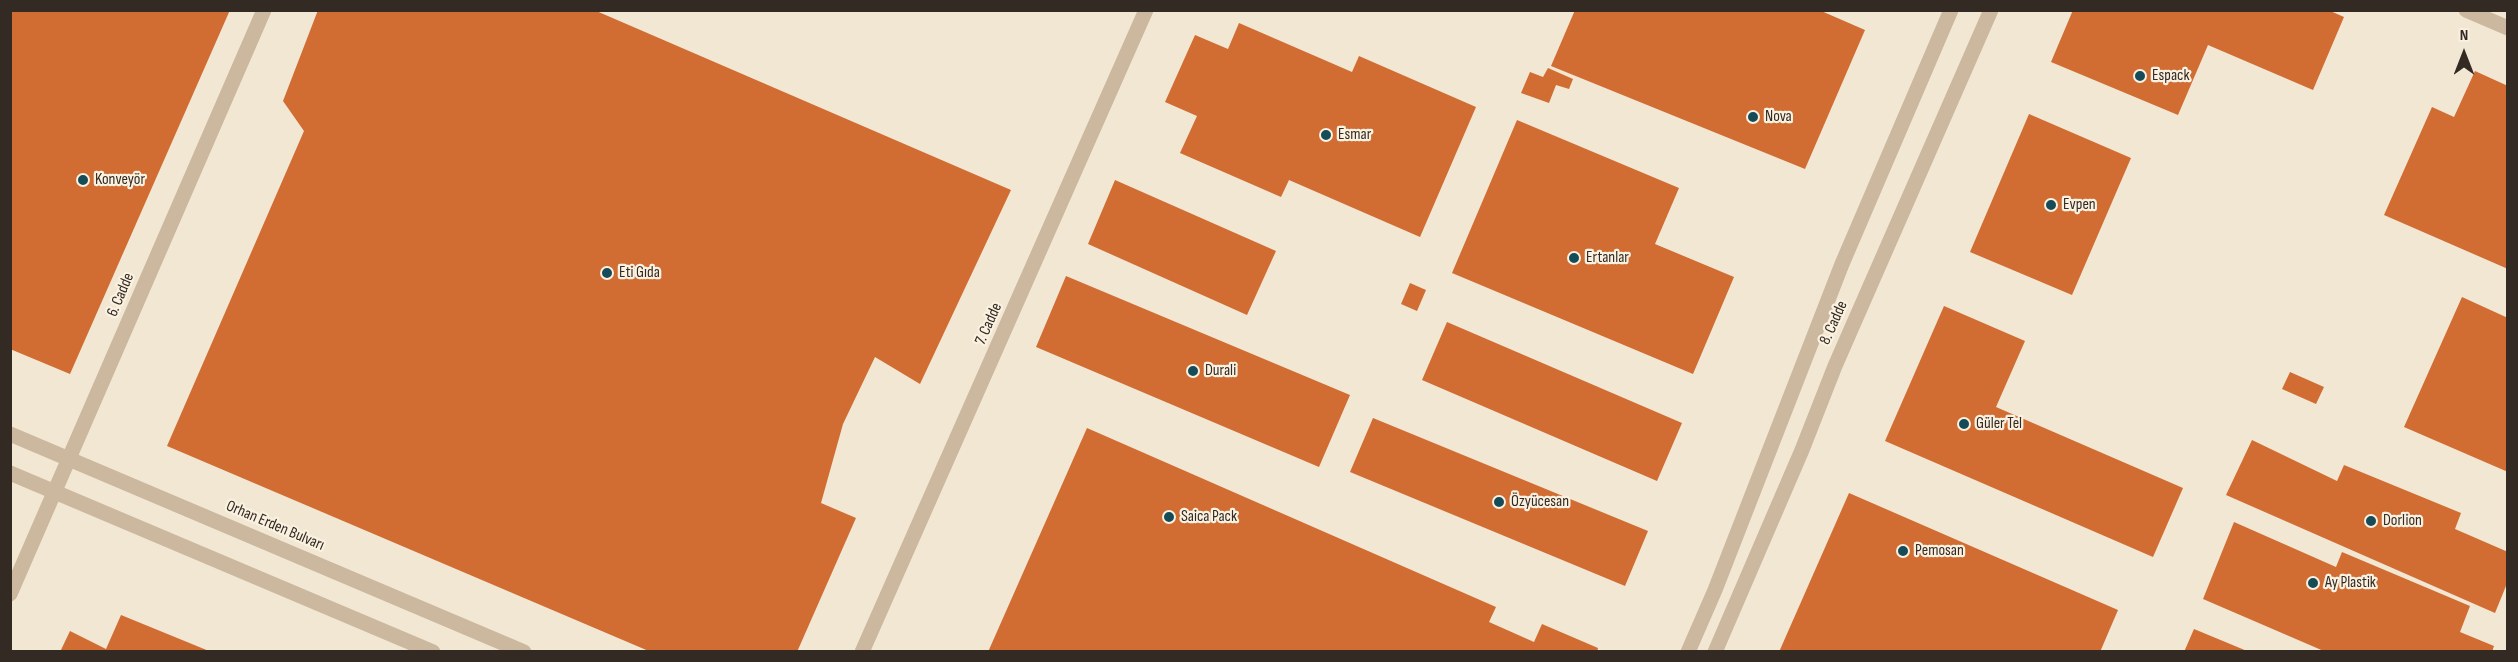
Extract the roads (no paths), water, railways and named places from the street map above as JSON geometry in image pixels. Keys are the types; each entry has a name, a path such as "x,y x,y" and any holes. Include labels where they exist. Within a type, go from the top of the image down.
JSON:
{"street":[{"name":"6. Cadde","path":"10,594 264,10"},
{"name":"7. Cadde","path":"862,651 1146,10"},
{"name":"8. Cadde","path":"1688,651 1715,590 1842,264 1952,10"},
{"name":"8. Cadde","path":"1715,651 1991,10"},
{"path":"2466,10 2508,28"},
{"name":"Orhan Erden Bulvarı","path":"10,434 524,651"},
{"path":"10,473 433,651"}],"place":[{"name":"Espack","path":"2140,76"},
{"name":"Nova","path":"1753,117"},
{"name":"Esmar","path":"1326,135"},
{"name":"Konveyör","path":"83,180"},
{"name":"Evpen","path":"2051,205"},
{"name":"Ertanlar","path":"1574,258"},
{"name":"Eti Gıda","path":"607,273"},
{"name":"Durali","path":"1193,371"},
{"name":"Güler Tel","path":"1964,424"},
{"name":"Özyücesan","path":"1499,502"},
{"name":"Saica Pack","path":"1169,517"},
{"name":"Dorlion","path":"2371,521"},
{"name":"Pemosan","path":"1903,551"},
{"name":"Ay Plastik","path":"2313,583"}]}
